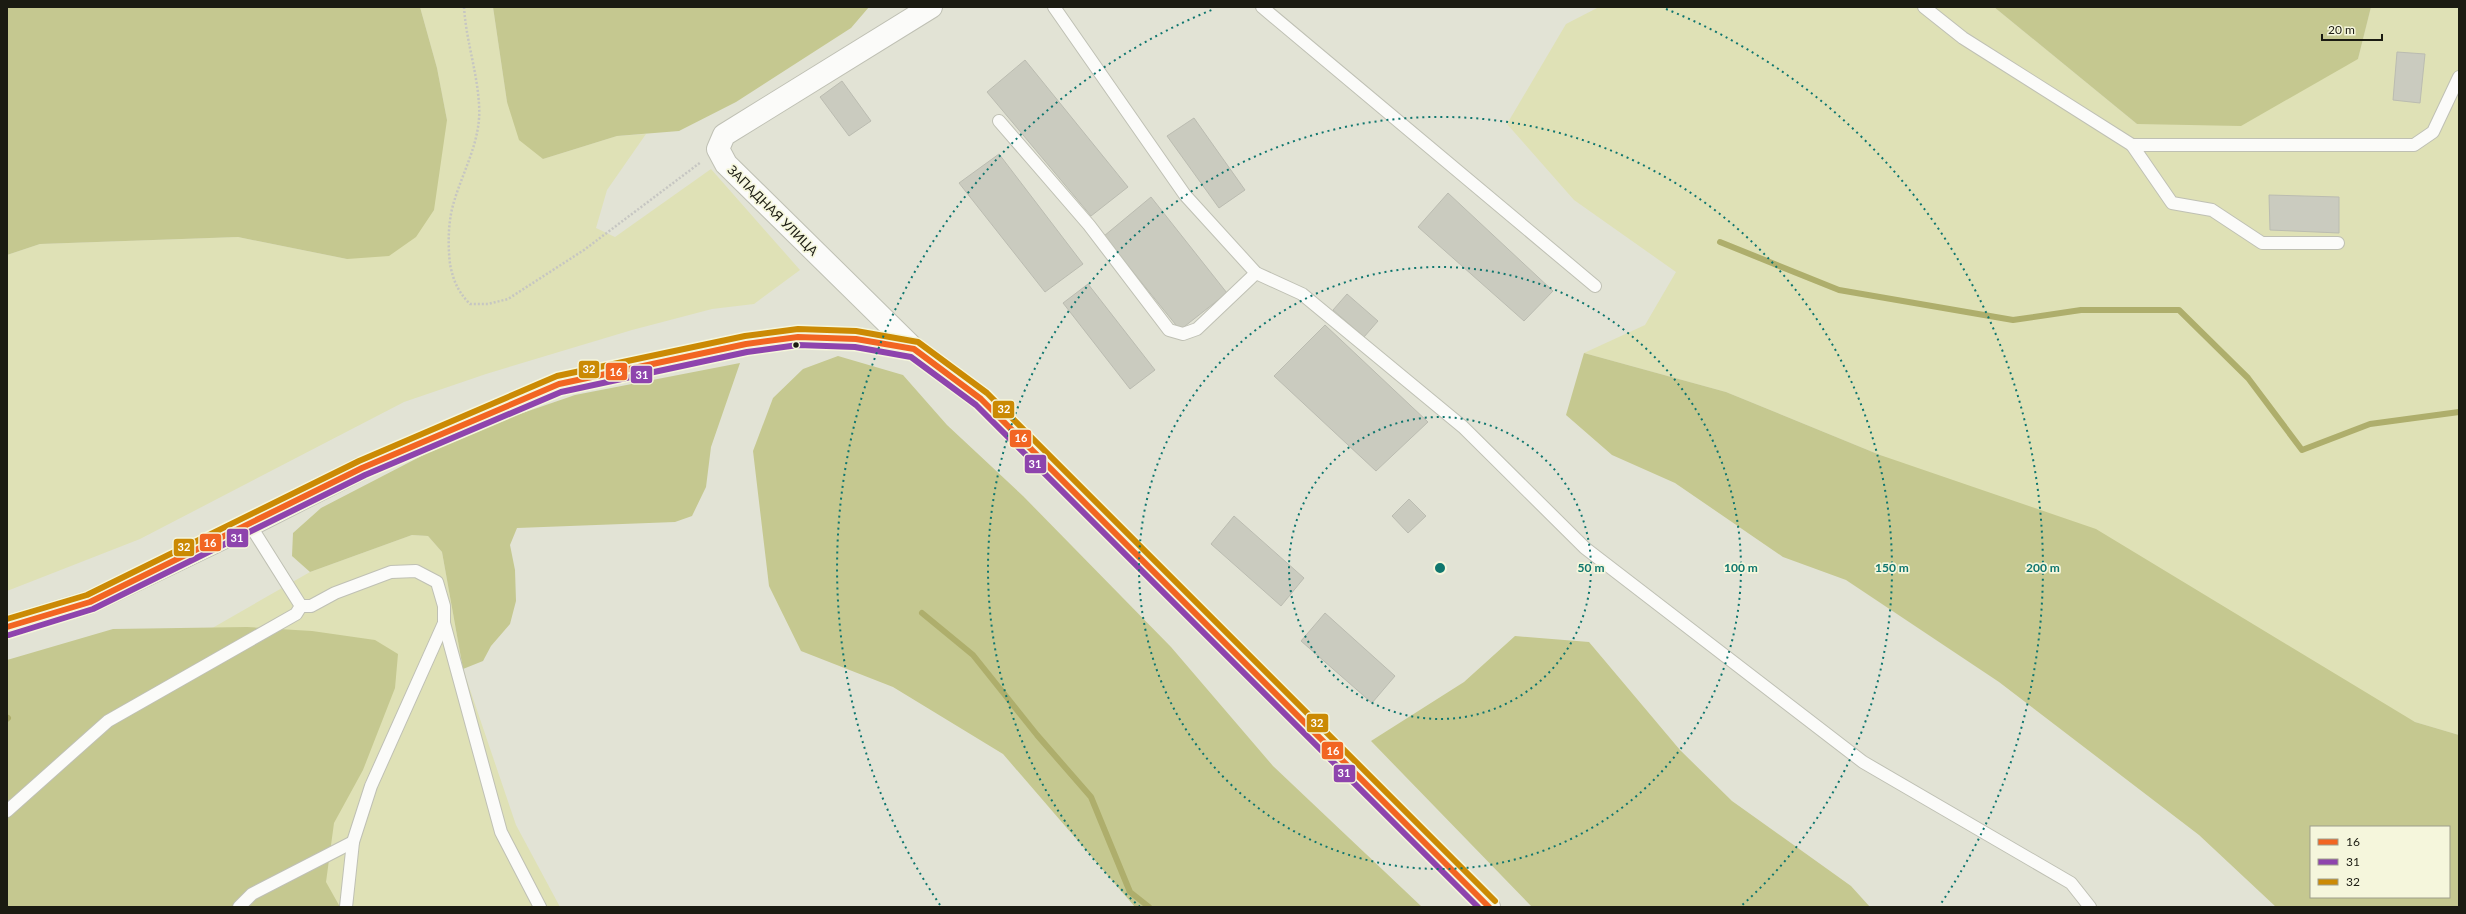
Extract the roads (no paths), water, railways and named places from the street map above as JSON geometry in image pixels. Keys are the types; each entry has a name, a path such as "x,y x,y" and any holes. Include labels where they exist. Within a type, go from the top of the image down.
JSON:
{"street":[{"name":"ЗАПАДНАЯ УЛИЦА","path":"914,349 726,164 718,149 724,136 931,7"},
{"path":"7,627 90,602 250,525 362,468 559,384 746,344 798,337 856,339 914,349 981,399 1489,907"}],"lane":[{"path":"1054,7 1185,195 1256,273 1302,294 1463,428 1585,548 1863,762 2071,883 2090,907"},
{"path":"1262,7 1595,286"},
{"path":"1924,7 1963,38 2132,146 2172,203 2212,210 2262,243 2338,243"},
{"path":"2132,146 2414,146 2433,132 2459,77"},
{"path":"999,121 1089,225 1169,330 1183,334 1197,329 1256,273"},
{"path":"250,525 301,606"},
{"path":"301,606 311,606 335,593 391,572 416,571 437,582 444,606 444,623 501,832 540,907"},
{"path":"7,810 108,721 296,614 301,606"},
{"path":"346,907 353,842 371,786 444,623"},
{"path":"239,907 252,894 353,842"}],"waterway":[{"path":"1720,242 1839,290 2013,320 2081,310 2179,310 2248,378 2302,450 2370,424 2459,412"},
{"path":"922,613 973,655 1037,735 1091,797 1130,892 1149,907"}]}
